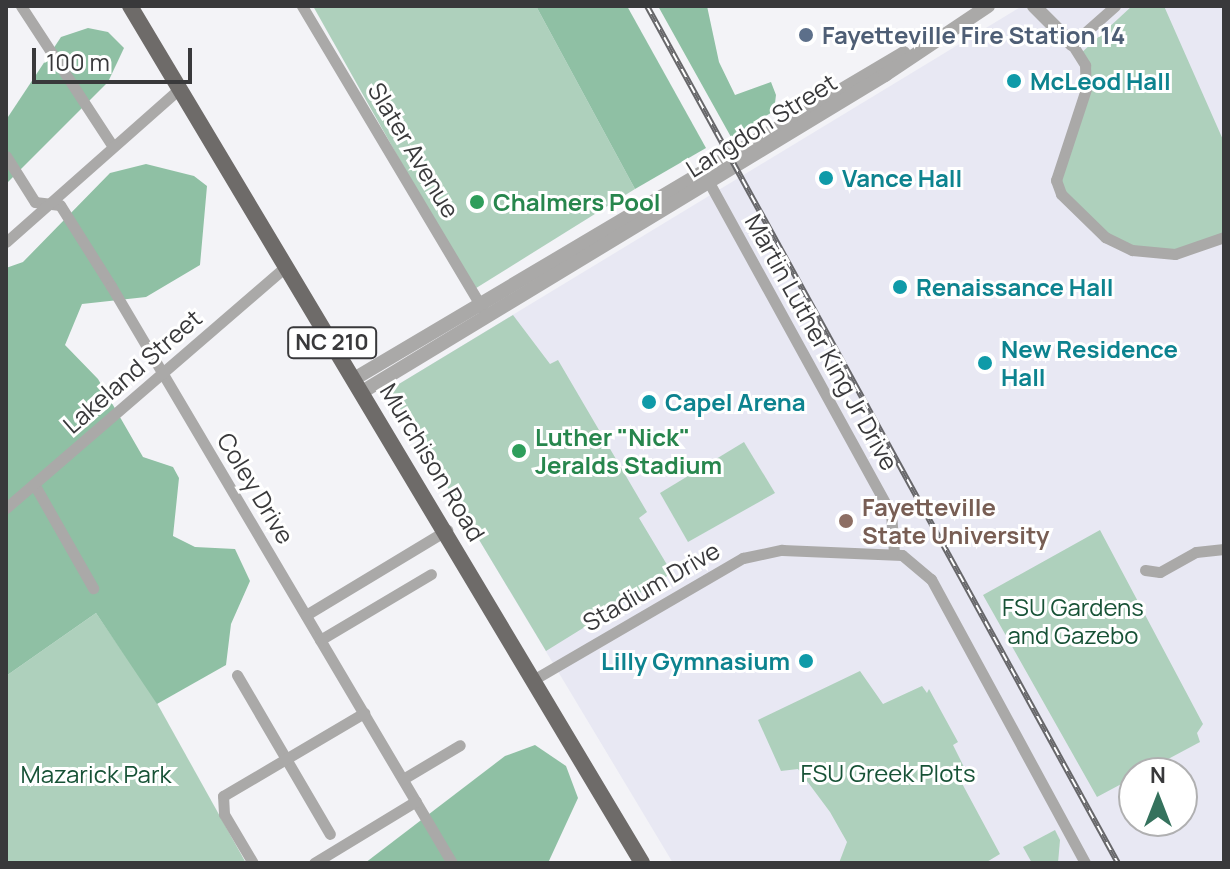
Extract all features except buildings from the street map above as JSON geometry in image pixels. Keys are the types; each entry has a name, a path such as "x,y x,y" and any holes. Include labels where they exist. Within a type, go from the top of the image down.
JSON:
{"main road":[{"name":"Murchison Road","path":"130,6 447,530 640,862"}],"street":[{"path":"21,6 112,145"},
{"name":"Slater Avenue","path":"302,6 487,317"},
{"name":"Langdon Street","path":"358,385 487,317 706,177 988,6"},
{"path":"1034,6 1072,44 1085,65 1086,89 1056,180 1061,194 1105,237 1132,250 1175,254 1224,237"},
{"path":"1072,44 1115,6"},
{"path":"6,242 180,88"},
{"name":"Coley Drive","path":"6,156 35,202 60,205 163,373 452,863"},
{"name":"Langdon Street","path":"358,385 479,302 706,177"},
{"name":"Martin Luther King Jr Drive","path":"706,177 891,513 894,553"},
{"name":"Lakeland Street","path":"6,508 286,266"},
{"path":"34,484 93,588"},
{"path":"306,615 447,530"},
{"path":"1145,570 1160,572 1196,552 1224,549"},
{"name":"Stadium Drive","path":"533,680 743,558 782,550 894,553"},
{"path":"894,553 931,579 1085,863"},
{"path":"320,640 431,574"},
{"path":"237,675 330,834"},
{"path":"253,863 224,814 223,796 364,713"},
{"path":"403,779 460,745"},
{"path":"314,863 416,801"}],"shaded area":[{"name":"Fayetteville State University","path":"1022,6 1224,6 1224,863 673,863 389,390"}],"green space":[{"path":"313,6 536,6 635,189 473,290"},
{"path":"536,6 627,6 706,148 635,189"},
{"path":"658,6 707,6 719,62 735,95 771,82 776,95 774,111 731,137"},
{"path":"1132,6 1164,6 1224,142 1224,237 1160,255 1105,237 1056,180 1086,89 1079,55"},
{"path":"88,28 108,32 124,48 108,82 6,184 6,120 61,37"},
{"path":"146,164 194,176 207,186 200,265 146,297 82,304 65,345 98,379 143,457 173,467 179,478 173,536 195,547 235,549 250,581 231,624 226,665 157,704 96,613 6,676 6,268 23,262 110,173"},
{"name":"Luther \"Nick\" Jeralds Stadium","path":"513,315 550,364 558,360 647,512 639,518 672,573 546,651 389,390"},
{"path":"744,442 775,493 688,542 660,493"},
{"name":"FSU Gardens and Gazebo","path":"1100,530 1203,724 1197,733 1200,742 1172,757 1118,757 1118,786 1097,797 983,595"},
{"name":"Mazarick Park","path":"96,613 153,696 246,863 6,863 6,676"},
{"name":"FSU Greek Plots","path":"860,671 883,704 922,686 927,693 929,689 958,742 953,745 966,771 958,776 1000,854 985,863 839,863 847,842 830,812 798,769 781,771 758,720"},
{"path":"535,745 566,766 578,798 548,863 365,863 505,756"},
{"path":"1055,830 1060,840 1058,863 1032,863 1023,847"}],"railway":[{"path":"647,6 1118,863"}],"place":[{"name":"Fayetteville Fire Station 14","path":"806,35"},
{"name":"McLeod Hall","path":"1014,81"},
{"name":"Vance Hall","path":"826,178"},
{"name":"Chalmers Pool","path":"477,202"},
{"name":"Renaissance Hall","path":"900,287"},
{"name":"New Residence Hall","path":"985,363"},
{"name":"Capel Arena","path":"649,402"},
{"name":"Luther \"Nick\" Jeralds Stadium","path":"519,451"},
{"name":"Fayetteville State University","path":"846,521"},
{"name":"Lilly Gymnasium","path":"806,661"}]}
